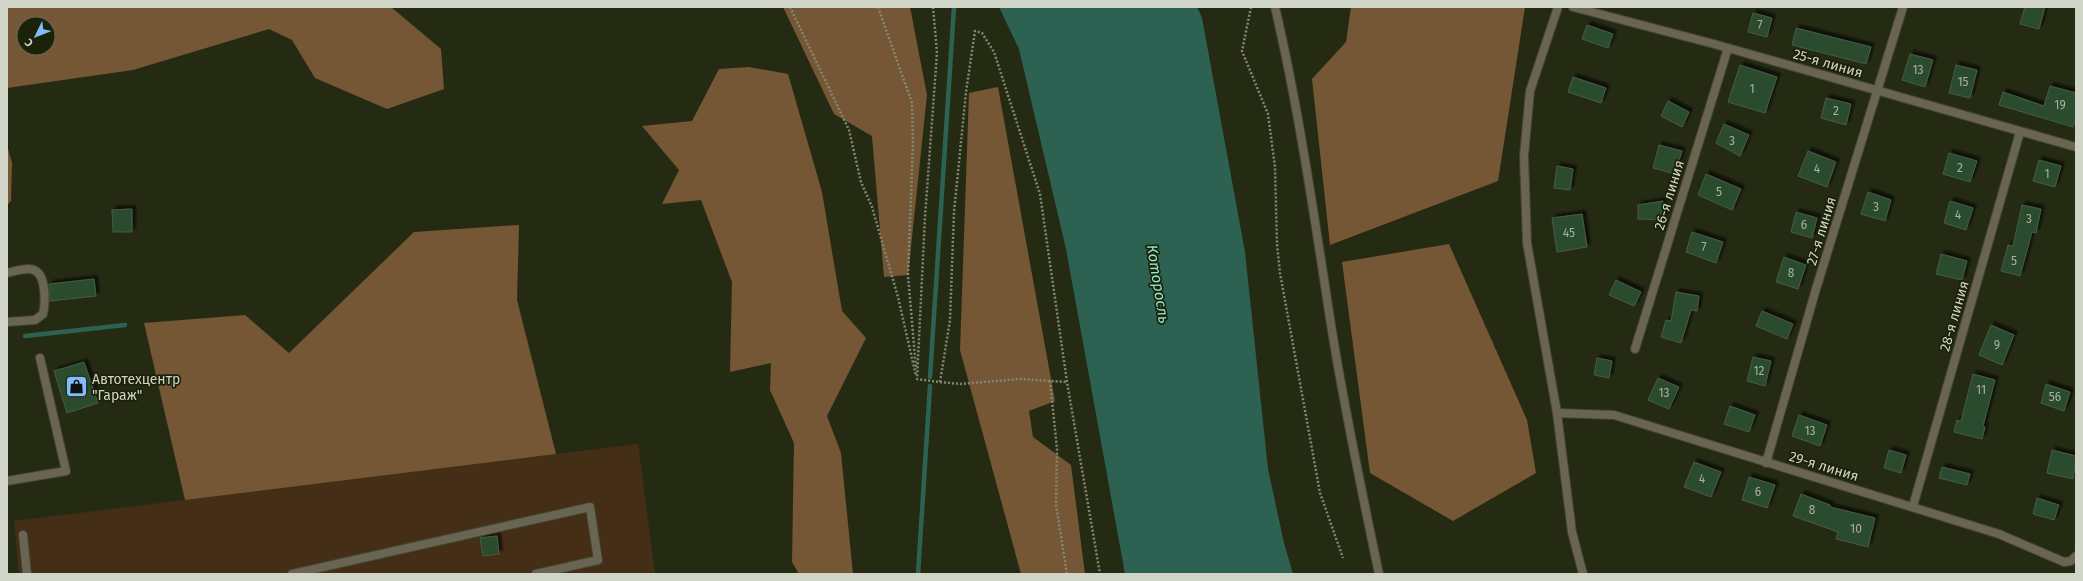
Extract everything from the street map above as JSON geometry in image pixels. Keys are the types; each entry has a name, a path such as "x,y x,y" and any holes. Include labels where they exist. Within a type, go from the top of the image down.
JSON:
{"street":[{"path":"1275,7 1310,185 1332,332 1356,467 1379,574"},
{"path":"1558,7 1530,91 1524,156 1528,242 1557,413 1572,532 1583,574"},
{"name":"25-я линия","path":"1573,7 1728,48 2076,147"},
{"name":"27-я линия","path":"1766,463 1816,289 1903,7"},
{"name":"26-я линия","path":"1635,348 1728,48"},
{"name":"28-я линия","path":"1913,506 2020,132"},
{"path":"7,273 28,270 40,273 43,278 45,303 43,314 35,320 7,322"},
{"path":"7,481 66,471 40,358"},
{"name":"29-я линия","path":"1557,413 1614,415 1766,463 1913,506 1999,534 2064,562 2071,561 2076,555"},
{"path":"292,574 590,507 598,560 536,574"},
{"path":"23,535 27,574"}],"path":[{"path":"790,7 848,130 861,182 872,207 898,297 917,379"},
{"path":"878,7 912,103 913,144 908,275 917,379"},
{"path":"917,379 925,217 937,53 933,7"},
{"path":"1251,7 1242,51 1268,114 1275,167 1277,244 1280,273 1320,493 1343,558"},
{"path":"940,382 950,320 954,212 966,92 975,31 982,33 994,52 1040,194 1067,382 1100,574"},
{"path":"917,379 960,384 1020,379 1067,382"},
{"path":"1050,381 1057,449 1056,505 1067,574"}],"shaded area":[{"path":"7,7 391,7 441,49 444,89 387,109 315,78 292,40 269,29 133,70 7,88"},
{"path":"783,7 910,7 927,95 908,275 884,277 872,136 834,114"},
{"path":"1351,7 1525,7 1498,181 1330,245 1312,79 1346,42"},
{"path":"749,67 788,74 822,192 842,311 866,338 827,416 841,453 853,574 799,574 792,562 794,443 770,390 771,363 730,372 732,282 701,200 662,204 679,170 642,126 692,121 719,69"},
{"path":"998,87 1055,401 1029,411 1033,437 1071,465 1085,574 1021,574 960,350 969,93"},
{"path":"7,145 12,163 11,201 7,205"},
{"path":"519,225 517,300 556,454 185,500 144,323 245,315 289,353 414,232"},
{"path":"1449,244 1527,420 1536,473 1453,521 1370,473 1342,262"},
{"path":"638,444 655,574 19,574 14,521"}],"water":[{"name":"Которосль","path":"999,7 1197,7 1202,18 1245,252 1268,469 1284,543 1293,574 1125,574 1066,249 1019,49"}],"building":[{"path":"2025,7 2045,7 2039,29 2020,24"},
{"path":"1753,13 1772,18 1767,37 1748,32"},
{"path":"1587,25 1613,34 1608,48 1582,39"},
{"path":"1796,28 1871,47 1866,64 1792,45"},
{"path":"1910,54 1933,60 1925,87 1902,80"},
{"path":"1740,65 1777,77 1765,113 1728,102"},
{"path":"1956,65 1977,70 1970,98 1949,93"},
{"path":"1573,77 1606,88 1601,103 1568,92"},
{"path":"2050,86 2076,93 2076,118 2073,127 1999,105 2003,92 2044,106"},
{"path":"1826,98 1851,104 1846,125 1821,118"},
{"path":"1668,101 1689,112 1682,127 1661,116"},
{"path":"1724,124 1749,135 1740,156 1716,143"},
{"path":"1659,145 1682,151 1675,174 1653,168"},
{"path":"1808,151 1836,162 1827,187 1798,176"},
{"path":"1949,153 1977,161 1970,182 1943,174"},
{"path":"2039,160 2061,166 2055,187 2033,181"},
{"path":"1557,166 1573,169 1570,190 1554,188"},
{"path":"1706,174 1741,189 1732,210 1698,195"},
{"path":"1868,192 1891,200 1885,221 1861,214"},
{"path":"1663,201 1662,220 1638,219 1638,205"},
{"path":"1950,201 1973,208 1966,230 1944,223"},
{"path":"2022,205 2041,209 2036,233 2032,232 2020,276 2001,271 2008,245 2013,246"},
{"path":"132,209 132,232 113,232 112,210"},
{"path":"1796,212 1817,218 1812,238 1791,232"},
{"path":"1582,214 1587,247 1557,252 1552,218"},
{"path":"1692,232 1723,242 1716,263 1686,252"},
{"path":"1941,254 1967,261 1962,280 1936,274"},
{"path":"1784,257 1806,265 1798,289 1776,282"},
{"path":"94,279 96,296 50,301 49,284"},
{"path":"1616,280 1641,292 1634,306 1609,295"},
{"path":"1676,292 1699,296 1697,311 1691,310 1681,343 1661,337 1666,320 1671,321"},
{"path":"1762,311 1793,324 1787,339 1756,326"},
{"path":"1991,325 2014,335 2002,365 1979,355"},
{"path":"1753,357 1771,361 1765,386 1747,381"},
{"path":"1597,358 1612,361 1609,378 1594,375"},
{"name":"Автотехцентр \"Гараж\"","path":"84,362 98,403 67,413 54,371"},
{"path":"1973,374 1995,380 1983,426 1985,427 1982,439 1954,432 1957,420 1961,421"},
{"path":"1658,378 1679,387 1669,409 1648,400"},
{"path":"2046,384 2070,392 2064,411 2041,403"},
{"path":"1730,406 1755,415 1749,432 1724,424"},
{"path":"1799,415 1827,425 1820,446 1792,436"},
{"path":"1889,450 1906,455 1901,473 1884,468"},
{"path":"2052,450 2076,456 2073,479 2047,473"},
{"path":"1694,462 1721,472 1711,497 1684,487"},
{"path":"1942,467 1970,474 1967,485 1939,478"},
{"path":"1749,477 1775,485 1767,508 1742,500"},
{"path":"1801,494 1830,505 1830,507 1875,518 1868,547 1836,539 1838,532 1793,516"},
{"path":"2037,498 2059,505 2054,520 2033,514"},
{"path":"497,536 499,554 483,556 480,538"}],"waterway":[{"path":"930,377 954,7"},
{"path":"25,336 125,325"},
{"path":"918,574 930,386"}],"place":[{"name":"Автотехцентр \"Гараж\"","path":"76,387"}]}
